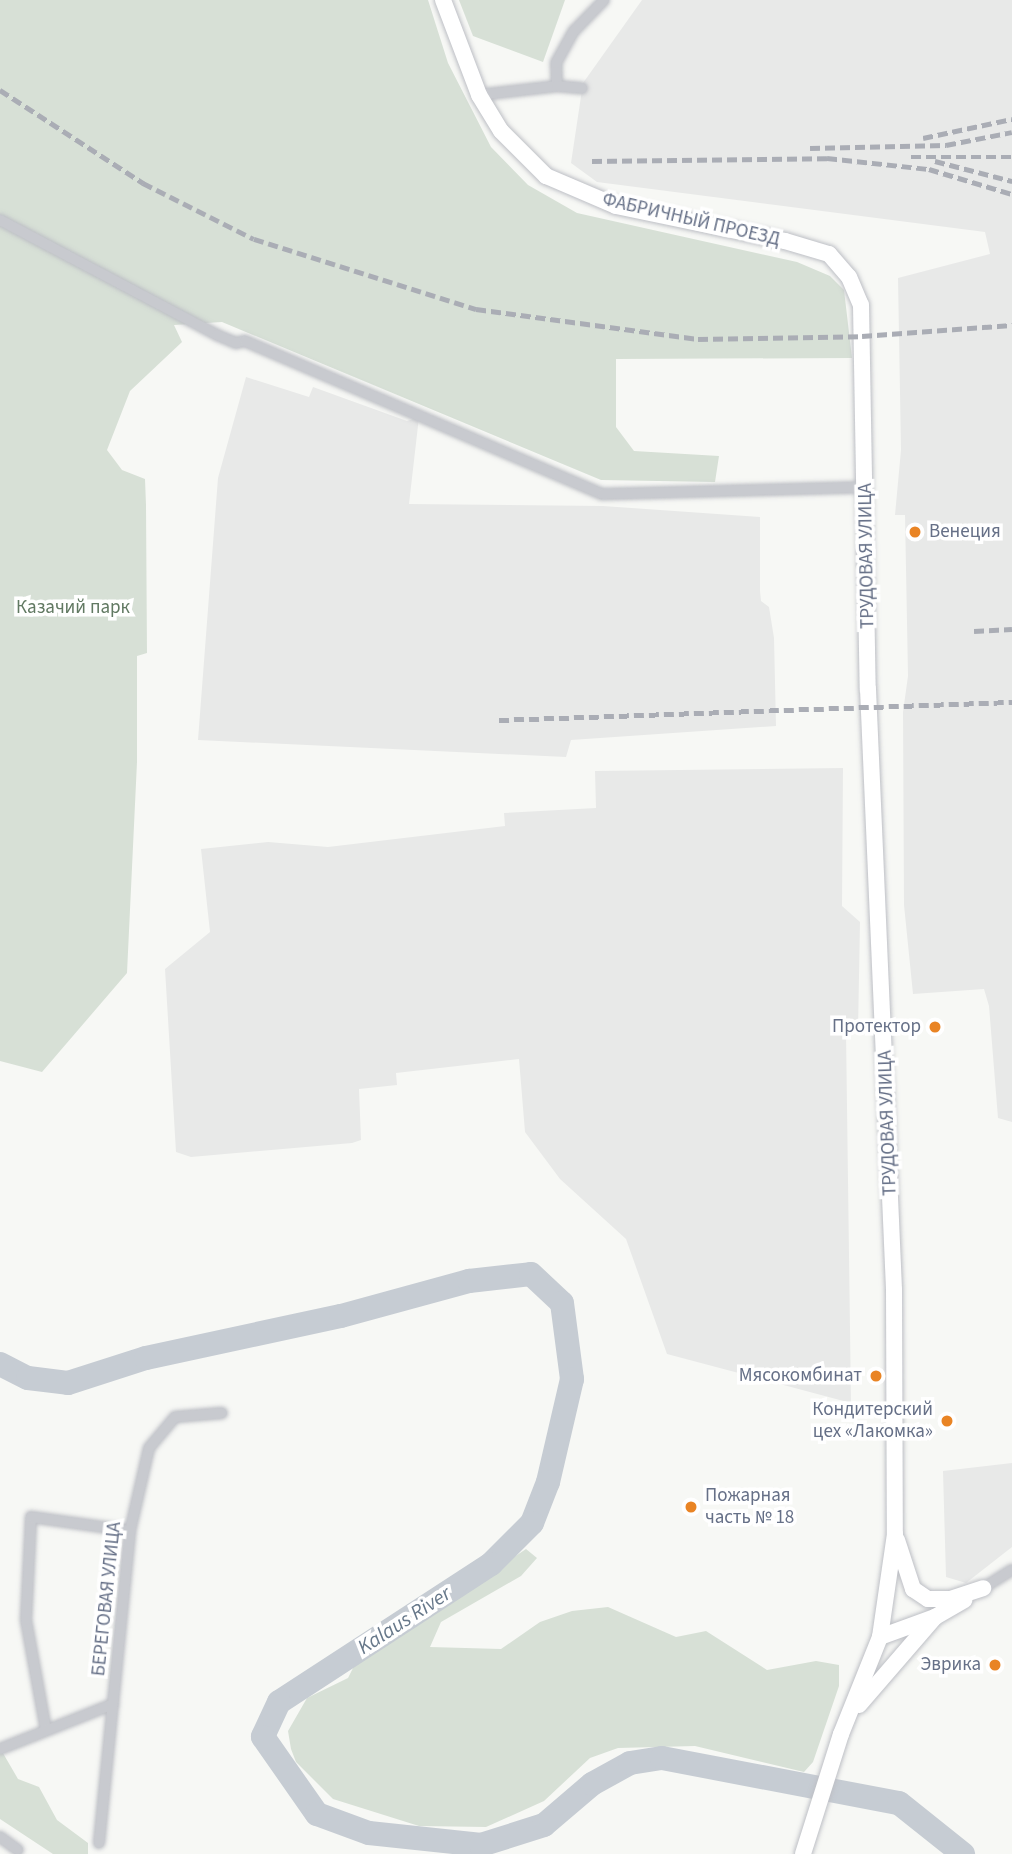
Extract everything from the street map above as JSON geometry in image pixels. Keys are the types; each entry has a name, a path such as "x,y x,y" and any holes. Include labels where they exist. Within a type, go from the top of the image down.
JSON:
{"main road":[{"name":"ФАБРИЧНЫЙ ПРОЕЗД","path":"443,0 479,95 524,157 569,189 616,206 785,241 829,254 849,277 861,305 862,335"},
{"name":"ТРУДОВАЯ УЛИЦА","path":"841,1734 880,1637 895,1534 894,1290 868,690 862,335"},
{"path":"895,1534 913,1589 928,1599 950,1599 983,1588"},
{"path":"880,1637 935,1617 983,1588"},
{"path":"803,1854 841,1734 871,1687 935,1617"}],"street":[{"path":"556,86 556,63 573,31 604,0"},
{"path":"479,95 556,86 582,88"},
{"path":"0,220 217,335 258,346 602,494 866,486"},
{"name":"БЕРЕГОВАЯ УЛИЦА","path":"99,1843 130,1531 149,1448 175,1417 222,1413"},
{"path":"46,1730 26,1620 31,1517 130,1531"},
{"path":"983,1588 1012,1570"},
{"path":"0,1749 113,1704"},
{"path":"0,1837 18,1850"}],"shaded area":[{"path":"642,0 1012,0 1012,1122 998,1118 989,1006 984,989 913,994 904,905 903,712 908,676 905,515 895,515 901,450 898,278 990,254 985,232 597,182 571,163 583,83"},
{"path":"246,377 309,397 313,387 407,421 419,417 409,504 603,506 760,517 760,591 761,601 769,607 774,638 776,726 571,740 566,757 198,740 218,478"},
{"path":"843,768 842,906 860,922 858,1031 846,1032 851,1403 667,1354 626,1239 560,1179 525,1132 519,1059 396,1073 397,1085 359,1089 361,1140 352,1143 191,1157 176,1152 165,969 210,932 201,849 268,842 328,847 505,826 504,813 596,808 595,771"},
{"path":"1012,1463 1012,1547 966,1583 946,1577 943,1471"}],"green space":[{"name":"Казачий парк","path":"0,0 428,0 448,63 491,147 528,185 577,213 797,262 830,276 844,290 852,358 616,359 616,427 634,451 719,456 715,482 601,480 222,322 174,325 182,342 130,391 107,450 122,470 145,479 146,505 147,653 137,656 137,762 127,973 42,1072 0,1061"},
{"path":"459,0 565,0 543,62 473,36"},
{"path":"526,1549 537,1558 521,1576 441,1622 430,1647 501,1649 540,1622 572,1611 608,1607 676,1637 706,1631 767,1670 816,1661 839,1665 839,1686 813,1762 804,1772 695,1746 618,1748 590,1758 544,1801 486,1827 419,1826 333,1799 296,1762 291,1749 288,1731 307,1698 348,1678 355,1664"},
{"path":"0,1748 18,1779 39,1787 57,1820 88,1843 88,1854 53,1854 0,1819"}],"waterway":[{"name":"Kalaus River","path":"0,1364 28,1378 68,1383 146,1358 341,1316 469,1281 531,1274 562,1303 572,1379 548,1482 532,1523 491,1564 279,1702 263,1737 317,1814 369,1833 481,1845 544,1825 592,1784 630,1763 662,1758 899,1803 963,1854"},
{"path":"474,1854 479,1845"}],"railway":[{"path":"0,90 143,183 254,239 476,309 698,339 862,336 1012,325"},
{"path":"923,138 1012,119"},
{"path":"810,148 946,145 1012,132"},
{"path":"911,157 1012,157"},
{"path":"592,161 827,158 929,169 1012,194"},
{"path":"935,161 1012,181"},
{"path":"974,631 1012,629"},
{"path":"499,720 1012,702"}],"place":[{"name":"Венеция","path":"915,532"},
{"name":"Протектор","path":"935,1027"},
{"name":"Мясокомбинат","path":"876,1376"},
{"name":"Кондитерский цех «Лакомка»","path":"947,1421"},
{"name":"Пожарная часть № 18","path":"691,1507"},
{"name":"Эврика","path":"995,1665"}]}
